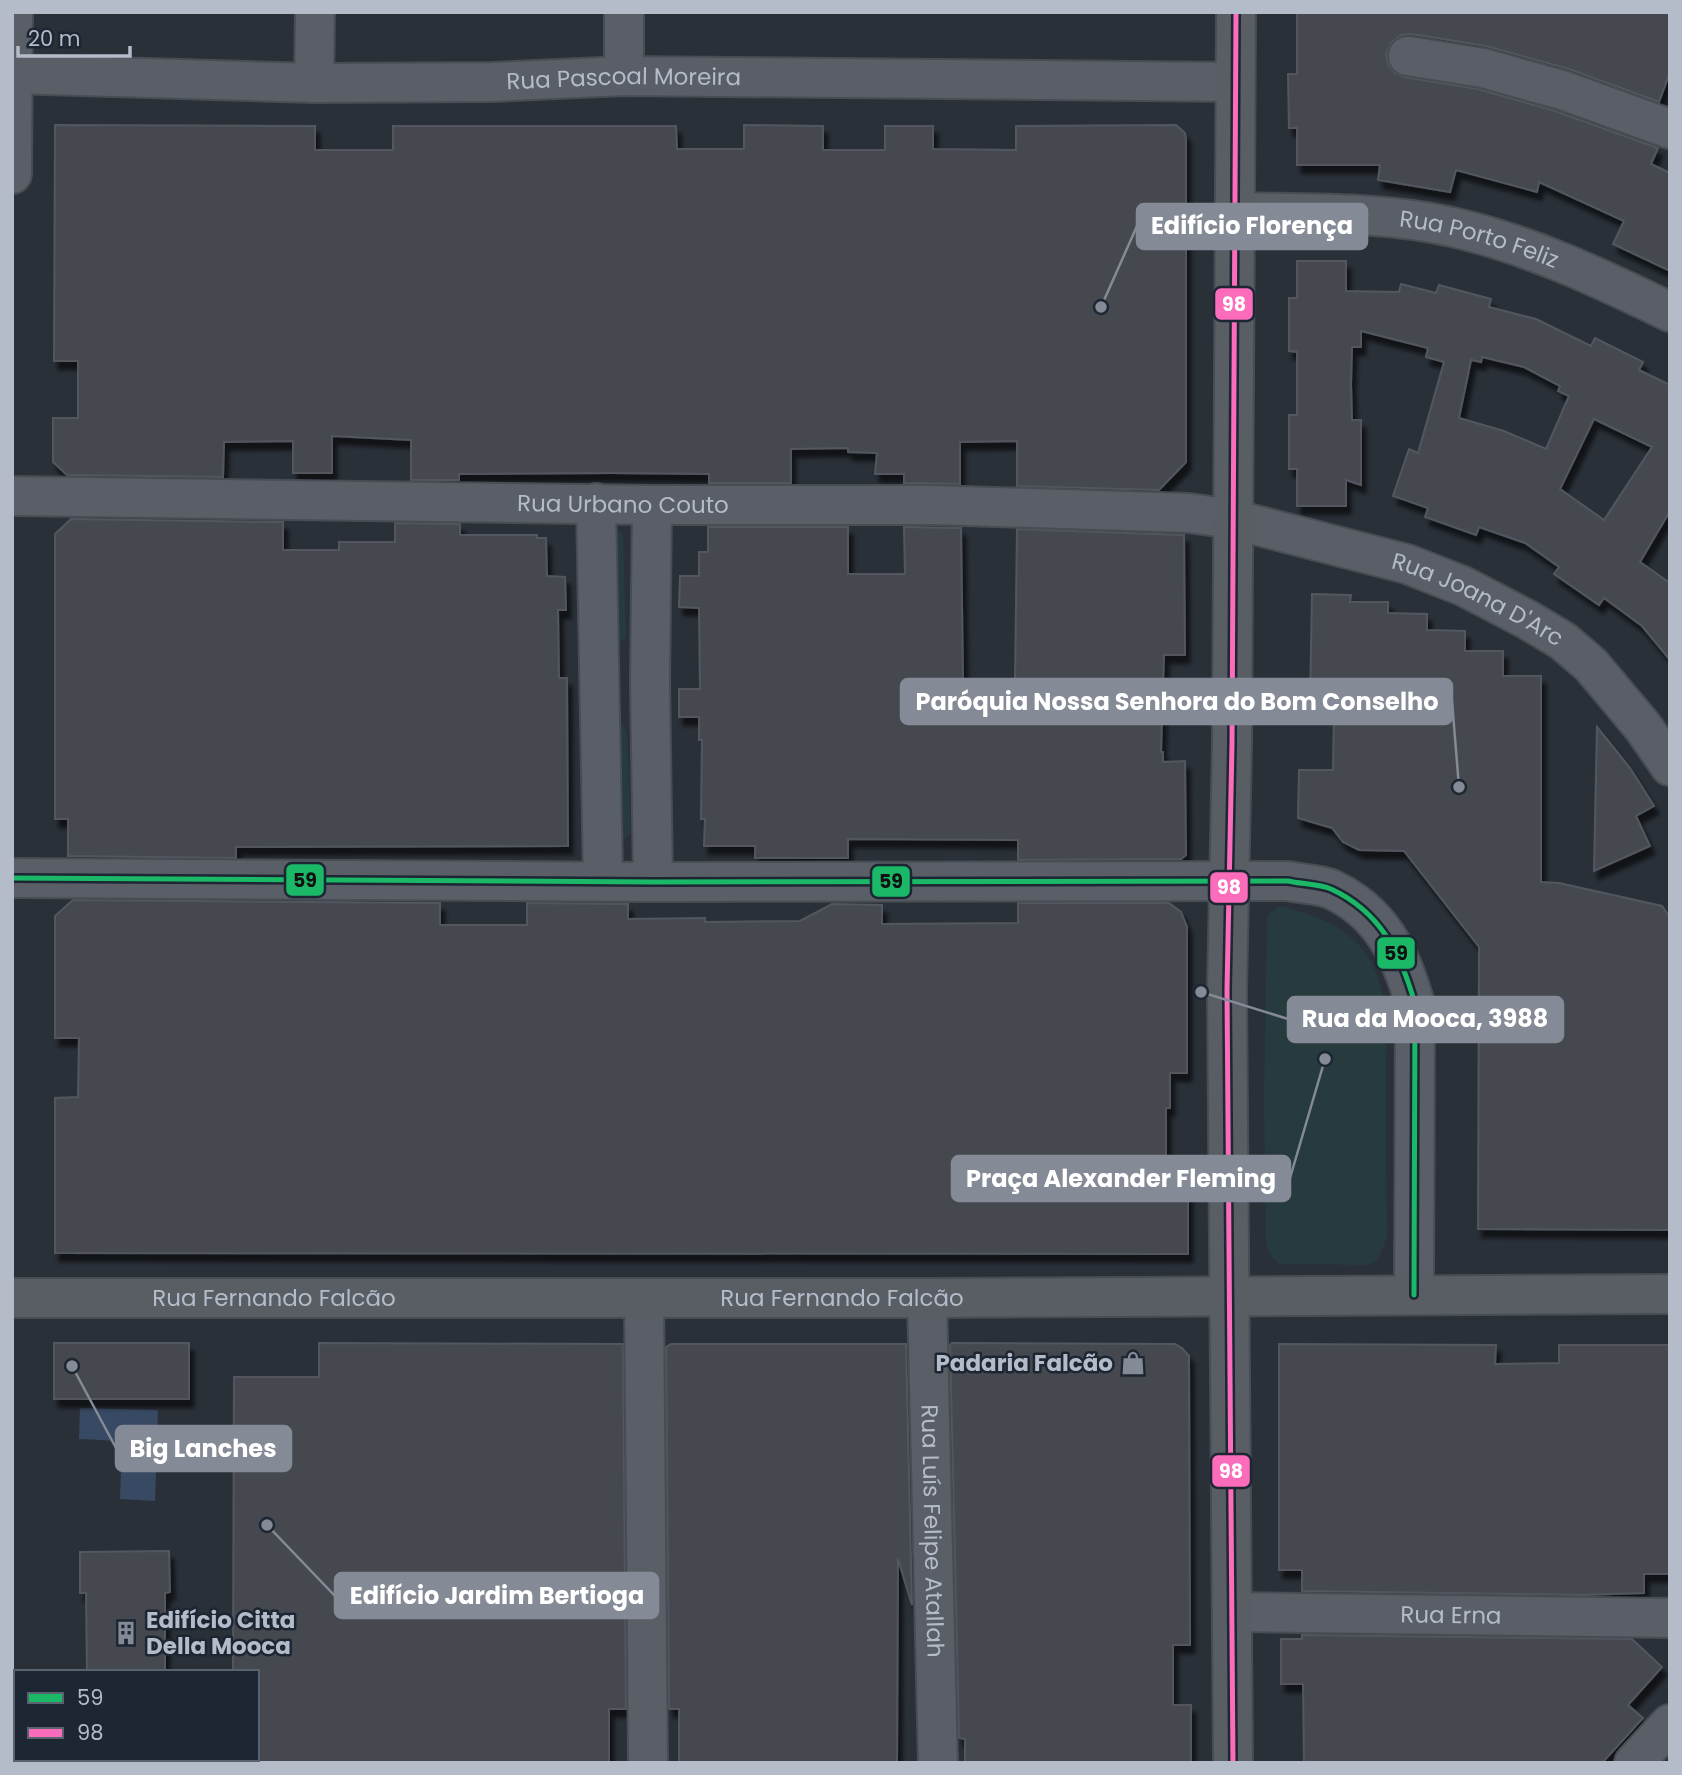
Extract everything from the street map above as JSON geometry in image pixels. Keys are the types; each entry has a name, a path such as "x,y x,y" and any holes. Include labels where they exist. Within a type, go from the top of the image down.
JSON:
{"main road":[{"path":"1233,1763 1228,881 1232,744 1236,12"},
{"name":"Rua Fernando Falcão","path":"12,1298 927,1298 1670,1294"}],"street":[{"path":"12,174 13,12"},
{"path":"314,83 315,12"},
{"path":"624,12 624,76"},
{"path":"1408,57 1483,68 1562,90 1670,129"},
{"name":"Rua Pascoal Moreira","path":"13,74 314,83 492,82 624,76 1235,82"},
{"name":"Rua Porto Feliz","path":"1234,212 1388,218 1452,227 1554,258 1670,312"},
{"name":"Rua Urbano Couto","path":"12,496 652,505 933,505 1189,513 1232,519"},
{"path":"596,503 603,880"},
{"path":"652,505 650,682 653,882"},
{"name":"Rua Joana D'Arc","path":"1232,519 1407,564 1463,586 1540,627 1563,641 1591,665 1643,727 1670,766"},
{"path":"600,685 650,682"},
{"path":"12,878 653,882 1288,881 1330,888 1368,913 1393,944 1405,970 1415,1004 1414,1295"},
{"path":"645,1298 648,1763"},
{"name":"Rua Luís Felipe Atallah","path":"927,1298 938,1763"},
{"name":"Rua Erna","path":"1231,1612 1670,1618"},
{"path":"1634,1763 1670,1724"}],"green space":[{"path":"615,527 623,536 626,636 619,645 616,645"},
{"path":"619,724 623,725 627,733 631,832 623,842 619,841"},
{"path":"1279,906 1319,918 1354,940 1371,962 1382,993 1386,1043 1387,1237 1378,1260 1367,1265 1279,1264 1271,1256 1266,1244 1264,1099 1267,916"}],"water":[{"path":"80,1408 158,1410 155,1501 120,1499 122,1441 79,1439"}],"building":[{"path":"1297,12 1670,12 1670,72 1659,102 1569,69 1486,46 1411,34 1401,35 1392,42 1386,53 1388,64 1395,73 1404,77 1478,89 1555,111 1658,148 1651,164 1670,173 1670,271 1613,244 1624,221 1539,182 1537,192 1456,170 1450,192 1378,180 1380,165 1297,165 1297,128 1289,128 1288,74 1297,74"},
{"path":"55,125 315,126 315,150 393,150 393,126 676,126 677,149 744,149 744,125 823,126 823,150 885,150 885,126 933,126 933,149 1016,150 1016,126 1176,125 1185,133 1186,139 1186,462 1159,490 1017,486 1017,441 960,442 960,484 904,483 904,474 875,474 877,453 848,452 848,448 791,449 791,483 709,483 709,474 611,473 459,474 459,480 411,480 411,440 332,436 332,473 293,473 293,441 224,442 223,477 67,475 53,462 53,418 78,418 78,361 54,361"},
{"path":"1297,261 1346,261 1346,291 1399,292 1401,284 1436,293 1439,285 1491,299 1489,307 1536,319 1591,346 1595,338 1643,362 1639,370 1670,385 1670,511 1640,562 1670,583 1670,660 1642,626 1604,598 1599,605 1554,574 1559,567 1525,543 1479,527 1476,535 1425,517 1428,508 1393,496 1409,449 1418,453 1444,362 1426,357 1428,348 1361,331 1361,347 1352,347 1351,384 1352,420 1361,420 1361,485 1346,480 1346,506 1297,506 1297,469 1289,469 1289,415 1297,415 1297,352 1289,351 1289,298 1297,298","holes":["1482,357 1524,367 1560,386 1558,391 1569,396 1546,449 1504,431 1459,418 1471,360 1481,362","1594,419 1652,447 1604,520 1560,489"]},
{"path":"71,519 283,522 283,550 339,550 339,542 395,542 395,523 460,524 460,535 537,535 537,538 546,538 547,576 565,577 566,610 558,610 559,678 567,678 568,846 236,847 236,858 68,856 68,819 55,819 55,534"},
{"path":"708,527 848,527 848,574 905,574 904,527 961,528 963,682 1015,682 1017,529 1184,535 1185,655 1164,655 1161,752 1163,762 1185,761 1186,855 1181,859 1018,860 1018,840 848,839 848,858 755,858 755,846 704,846 705,819 701,819 702,740 699,740 699,717 679,717 679,689 700,689 699,608 679,607 680,576 699,576 699,552 708,552"},
{"path":"1312,594 1351,595 1350,602 1388,602 1388,613 1427,614 1427,630 1465,631 1465,651 1503,651 1503,676 1541,676 1541,882 1559,883 1662,906 1669,916 1670,1230 1478,1229 1479,947 1404,851 1359,850 1343,842 1332,828 1298,818 1299,770 1333,770 1334,708 1310,707"},
{"path":"1597,727 1630,768 1654,806 1636,816 1650,846 1594,871"},
{"path":"73,900 440,903 440,925 527,925 527,903 628,904 628,919 705,918 705,922 800,921 832,904 882,905 882,924 1018,923 1018,903 1169,903 1181,912 1187,927 1187,1073 1170,1073 1170,1108 1166,1108 1166,1175 1188,1176 1188,1254 55,1253 55,1098 78,1097 79,1038 55,1038 55,916"},
{"path":"54,1343 189,1343 189,1399 54,1399"},
{"path":"319,1343 623,1344 626,1709 609,1709 609,1763 257,1763 259,1670 233,1670 234,1377 319,1377"},
{"path":"952,1343 1175,1344 1189,1356 1190,1645 1173,1645 1173,1705 1191,1705 1191,1763 965,1763 965,1739 959,1738"},
{"path":"671,1344 906,1344 912,1605 898,1559 897,1763 679,1763 679,1709 669,1709 666,1347"},
{"path":"1279,1344 1496,1345 1495,1364 1559,1363 1559,1345 1670,1345 1670,1574 1644,1574 1644,1593 1582,1595 1302,1591 1302,1570 1279,1570"},
{"name":"Edifício Citta Della Mooca","path":"169,1551 170,1592 165,1593 165,1670 87,1670 86,1593 80,1593 80,1552"},
{"path":"1302,1635 1632,1639 1662,1667 1628,1705 1643,1718 1602,1763 1304,1763 1303,1684 1281,1684 1281,1639 1302,1639"}],"transit line":[{"name":"98","path":"1233,1763 1227,990 1232,744 1236,12"},
{"name":"59","path":"12,878 653,882 1288,881 1326,887 1348,898 1376,922 1403,968 1415,1004 1414,1295"}],"place":[{"name":"Edifício Florença","path":"1101,307"},
{"name":"Paróquia Nossa Senhora do Bom Conselho","path":"1459,787"},
{"name":"Rua da Mooca, 3988","path":"1201,992"},
{"name":"Praça Alexander Fleming","path":"1325,1059"},
{"name":"Padaria Falcão","path":"1133,1363"},
{"name":"Big Lanches","path":"72,1366"},
{"name":"Edifício Jardim Bertioga","path":"267,1525"},
{"name":"Edifício Citta Della Mooca","path":"126,1633"}]}
